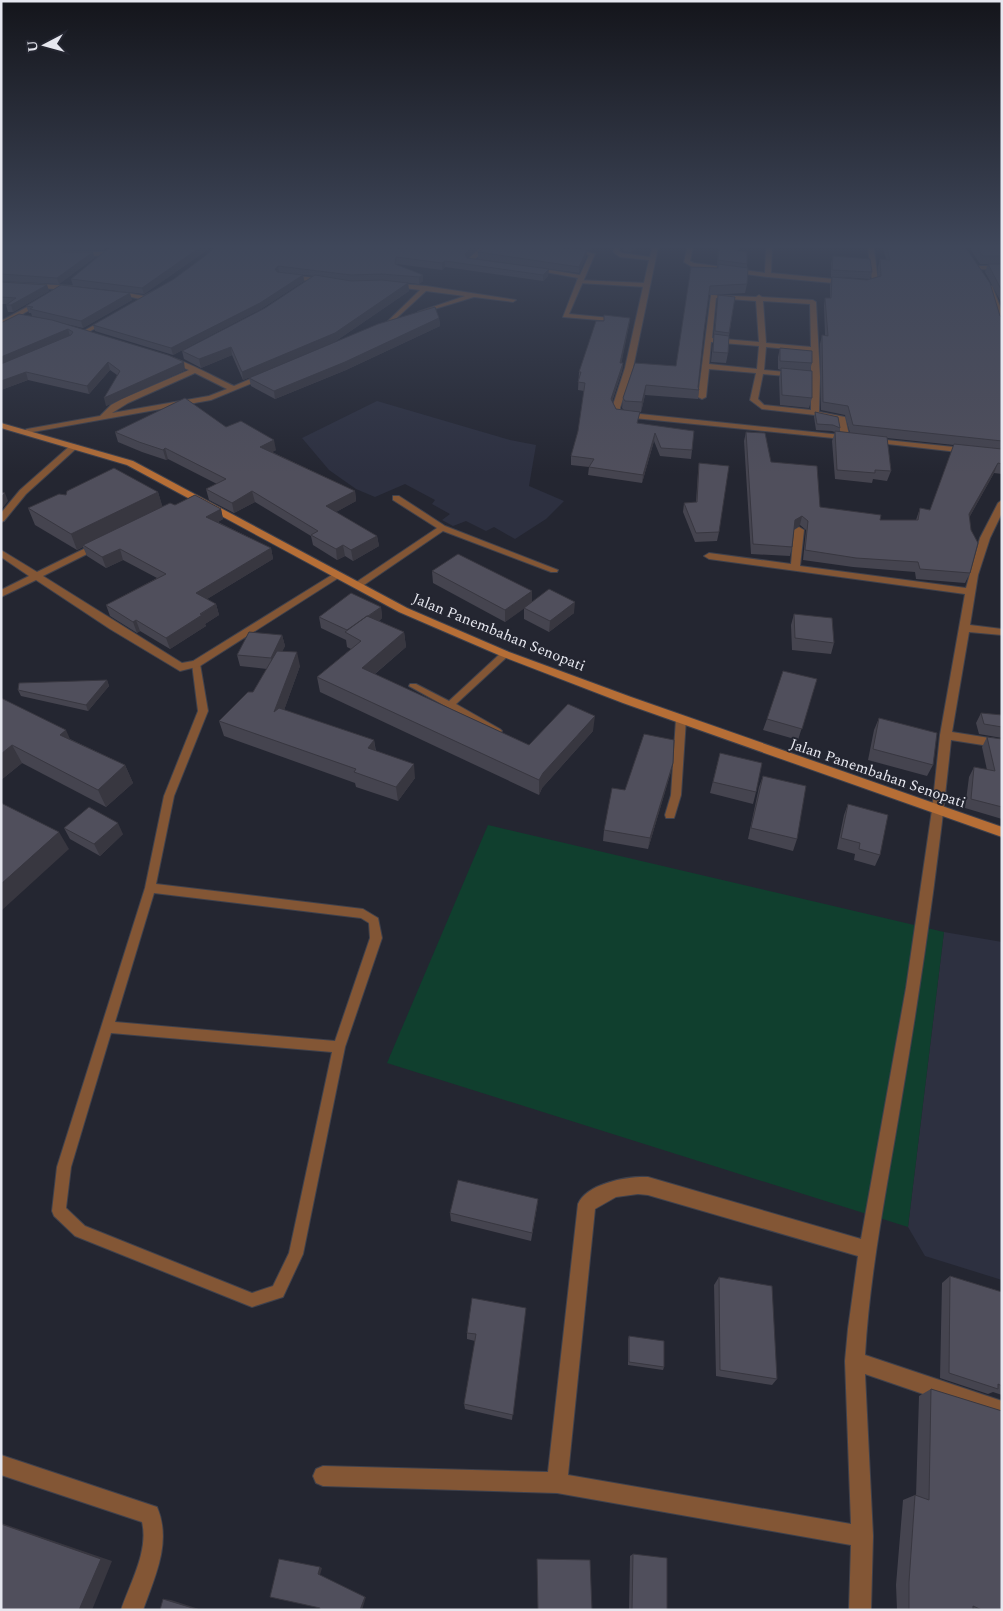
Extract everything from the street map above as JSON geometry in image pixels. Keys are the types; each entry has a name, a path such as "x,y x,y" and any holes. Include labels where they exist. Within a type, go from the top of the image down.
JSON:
{"main road":[{"name":"Jalan Panembahan Senopati","path":"1,425 27,431 130,463 187,500 338,575 403,610 505,654 681,719 1002,832"}],"street":[{"path":"83,333 101,323"},
{"path":"638,323 629,368 616,408 620,414 1002,455"},
{"path":"702,397 709,323"},
{"path":"761,323 763,345 754,400 759,405 842,419 845,437"},
{"path":"813,323 816,377 815,413"},
{"path":"379,328 388,324"},
{"path":"75,331 92,336"},
{"path":"707,340 814,349"},
{"path":"158,355 174,359 234,389"},
{"path":"174,359 183,355"},
{"path":"705,366 816,377"},
{"path":"102,418 114,407 125,401 196,370"},
{"path":"27,431 187,403 234,389 270,374"},
{"path":"1,518 23,492 75,446"},
{"path":"860,1610 862,1536 855,1360 868,1250 913,988 938,810 946,735 973,575 985,538 1002,503"},
{"path":"795,568 799,530"},
{"path":"1,594 106,541"},
{"path":"1,553 176,666 186,667 196,664 338,575"},
{"path":"709,556 970,592"},
{"path":"965,628 1002,632"},
{"path":"946,735 1002,744"},
{"path":"557,1483 587,1204 618,1186 632,1184 648,1186 868,1250"},
{"path":"855,1360 1002,1411"},
{"path":"1,1465 150,1514 153,1522 154,1538 132,1610"},
{"path":"323,1476 557,1483 862,1536"}],"lane":[{"path":"396,498 442,528 554,570"},
{"path":"358,586 442,528"},
{"path":"450,705 505,654"},
{"path":"150,888 363,914 374,921 376,938 339,1047 296,1254 278,1292 252,1300 80,1231 59,1211 64,1167 150,888 169,796 203,711 196,664"},
{"path":"413,686 508,737"},
{"path":"670,814 676,795 681,719"},
{"path":"108,1027 339,1047"}],"shaded area":[{"path":"377,401 510,440 536,445 529,486 564,501 546,519 515,539 494,527 486,531 466,521 453,526 442,520 450,514 432,504 435,500 405,484 375,497 356,489 329,470 302,438"},
{"path":"944,932 1002,942 1002,1280 925,1256 908,1227"}],"green space":[{"path":"488,825 944,932 908,1227 387,1063"}],"building":[{"path":"1,323 63,323 168,355 184,362 104,398 120,371 108,362 87,386 26,372 1,381 1,364 71,335 73,332 68,329 1,357"},
{"path":"96,323 220,323 171,348 93,325"},
{"path":"236,323 349,323 335,333 242,372 231,347 199,359 182,351"},
{"path":"428,323 345,362 274,391 249,378 378,324"},
{"path":"595,323 629,323 620,363 623,363 611,399 616,409 640,412 637,423 694,431 692,450 661,448 655,433 643,475 589,467 594,459 571,456 578,431 585,383 578,382 581,372 579,372"},
{"path":"682,323 705,323 699,390 646,385 642,402 625,401 623,398 635,363 676,366"},
{"path":"716,323 731,323 729,333 715,331"},
{"path":"827,323 1002,323 1002,441 853,425 848,406 823,402 822,335 828,336"},
{"path":"714,334 729,336 728,353 713,352"},
{"path":"780,348 812,351 812,363 780,361"},
{"path":"781,368 812,371 812,398 782,395"},
{"path":"185,398 226,427 241,421 274,440 260,447 355,491 326,506 377,536 351,550 343,545 336,549 311,535 318,531 252,491 232,503 206,489 226,479 165,448 163,450 115,432"},
{"path":"815,412 838,417 840,428 833,425 817,424"},
{"path":"835,431 887,437 891,471 875,470 875,473 837,470"},
{"path":"746,432 765,433 771,462 817,466 820,507 881,515 880,520 918,520 920,508 930,510 954,444 1002,449 1002,464 998,463 969,514 971,530 978,543 970,573 920,569 918,562 856,558 805,550 808,521 802,516 795,520 792,547 753,544"},
{"path":"699,463 729,466 719,532 696,533 684,503 697,502"},
{"path":"114,468 158,492 71,534 28,508 59,494 66,495 67,491"},
{"path":"195,495 221,509 206,517 271,548 196,593 216,604 166,638 136,620 133,622 106,605 166,574 120,549 102,557 83,545 170,503 175,505"},
{"path":"458,554 532,591 505,610 432,571"},
{"path":"549,589 575,602 550,621 524,608"},
{"path":"351,593 381,607 347,630 319,617"},
{"path":"794,614 832,618 834,643 795,638"},
{"path":"367,616 404,632 362,668 529,745 568,704 595,716 543,773 539,780 317,677 361,641 345,632"},
{"path":"249,632 282,635 271,658 237,655"},
{"path":"277,651 297,652 274,712 279,708 374,740 368,748 414,764 396,787 354,772 356,769 219,721 248,692 253,692"},
{"path":"783,671 817,679 802,729 767,719"},
{"path":"107,680 86,705 18,690 19,683"},
{"path":"1,698 66,730 60,735 125,765 98,790 12,745 1,754"},
{"path":"981,713 1002,715 1002,727 984,724"},
{"path":"879,718 937,733 933,765 873,749"},
{"path":"644,734 674,740 673,763 650,838 604,830 612,788 625,790"},
{"path":"987,737 1002,739 1002,807 971,799 974,767 995,771"},
{"path":"720,753 762,763 756,792 713,782"},
{"path":"763,776 806,786 797,839 751,828"},
{"path":"1,803 59,832 1,884"},
{"path":"848,804 888,815 880,855 859,849 860,843 841,838"},
{"path":"89,807 118,823 94,844 64,828"},
{"path":"458,1180 538,1199 532,1233 450,1213"},
{"path":"950,1276 1002,1292 1002,1386 998,1384 998,1389 949,1373"},
{"path":"719,1277 772,1286 777,1379 720,1370"},
{"path":"472,1298 526,1308 513,1415 464,1404 476,1334 467,1333"},
{"path":"629,1336 664,1341 664,1367 629,1362"},
{"path":"931,1389 1002,1411 1002,1610 982,1610 973,1606 973,1610 909,1610 915,1495 929,1500"},
{"path":"1,1524 101,1559 79,1610 1,1610"},
{"path":"633,1554 667,1558 667,1610 632,1610"},
{"path":"279,1559 320,1567 318,1574 365,1597 360,1610 320,1610 320,1608 270,1597"},
{"path":"537,1559 590,1560 592,1610 538,1610"},
{"path":"163,1599 199,1610 160,1610"}]}
